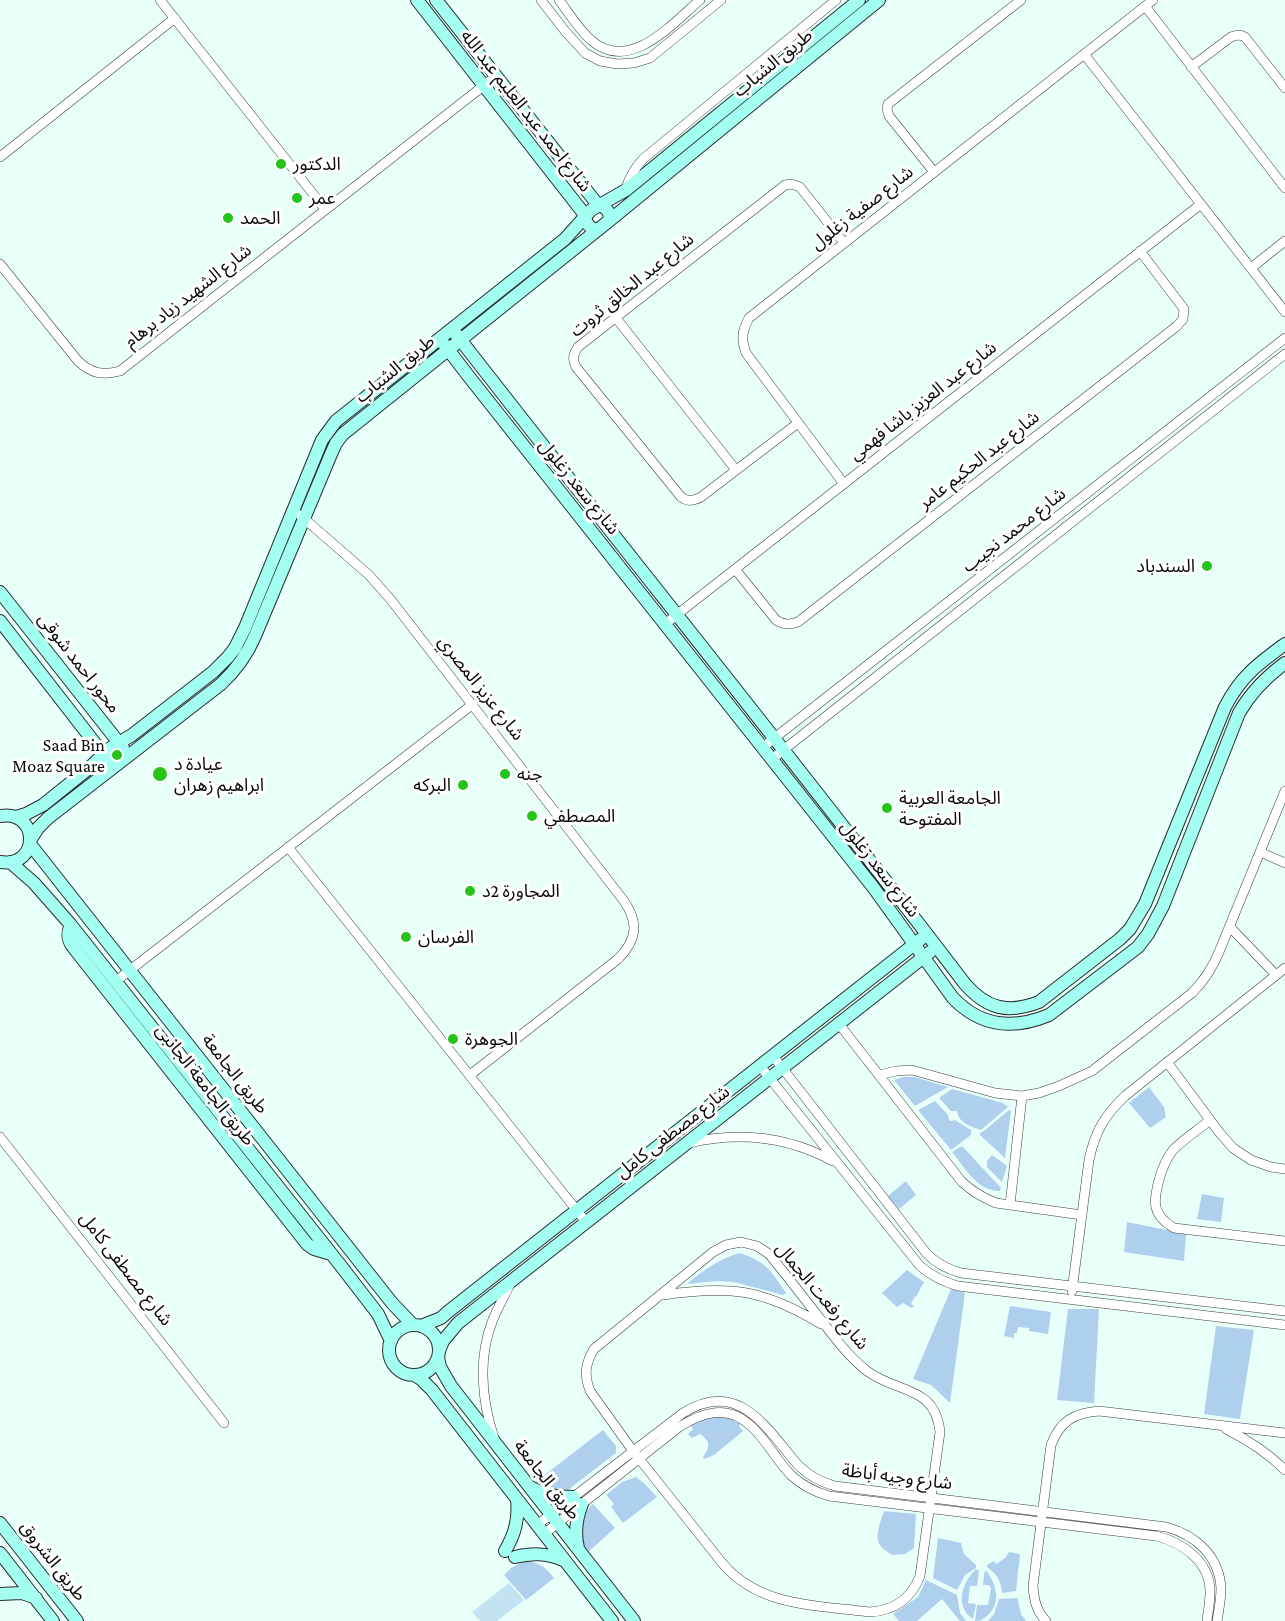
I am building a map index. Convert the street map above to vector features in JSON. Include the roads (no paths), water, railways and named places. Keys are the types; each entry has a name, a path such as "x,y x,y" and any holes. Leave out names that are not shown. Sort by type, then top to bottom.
{"street":[{"path":"160,0 325,209"},
{"name":"شارع احمد عبد العليم عبد الله","path":"417,0 585,215"},
{"name":"شارع احمد عبد العليم عبد الله","path":"436,0 598,205"},
{"path":"541,0 585,52 600,61 617,64 634,63 650,58 721,0"},
{"path":"559,0 592,41 604,48 631,51 644,46 700,0"},
{"path":"626,190 629,179 642,159 836,0"},
{"name":"طريق الشباب","path":"9,816 26,814 43,805 118,742 132,735 213,672 228,657 241,638 328,430 565,239 585,215 626,190 859,0"},
{"name":"طريق الشباب","path":"4,862 21,858 38,828 48,818 221,684 244,658 331,454 343,434 879,0"},
{"path":"934,172 890,116 886,109 888,104 1021,0"},
{"name":"شارع صفية زغلول","path":"844,484 746,353 742,342 743,329 749,318 1153,0"},
{"path":"1144,6 1285,188"},
{"path":"0,157 175,18"},
{"path":"1191,67 1231,37 1241,35 1245,37 1285,88"},
{"path":"1084,54 1285,312"},
{"name":"شارع الشهيد زياد برهام","path":"0,264 86,369 97,374 120,371 496,76"},
{"name":"شارع عبد الخالق ثروت","path":"798,423 694,501 686,501 576,368 573,361 574,353 578,347 785,185 800,187 844,243"},
{"name":"شارع عبد العزيز باشا فهمي","path":"665,624 1201,204"},
{"path":"598,205 608,210 610,220"},
{"path":"585,215 588,226 597,230"},
{"path":"1251,268 1285,241"},
{"name":"شارع عبد الحكيم عامر","path":"735,569 776,620 791,625 798,622 1150,348 1181,323 1184,314 1181,303 1140,251"},
{"path":"616,318 736,470"},
{"name":"شارع سعد زغلول","path":"452,329 965,984 974,995 985,1002 1012,1009 1039,1002 1130,929 1145,904 1233,692 1255,667 1285,644"},
{"name":"شارع محمد نجيب","path":"763,747 1285,338"},
{"name":"شارع سعد زغلول","path":"440,339 873,887 953,998 963,1009 976,1017 991,1022 1021,1024 1049,1014 1137,947 1157,920 1239,713 1265,678 1285,663"},
{"name":"شارع محمد نجيب","path":"772,759 1285,354"},
{"name":"شارع عزيز المصري","path":"293,510 383,589 630,910 634,923 632,942 626,951 470,1075"},
{"name":"محور احمد شوقى","path":"0,592 129,756"},
{"path":"933,614 942,624"},
{"name":"محور احمد شوقى","path":"0,621 114,767"},
{"path":"116,981 473,704"},
{"path":"879,1076 896,1071 912,1070 995,1094 1022,1096 1059,1086 1092,1071 1192,993 1213,968 1285,791"},
{"path":"0,806 9,816"},
{"name":"طريق الجامعة","path":"9,816 27,826 30,842 130,970 389,1299 417,1325"},
{"path":"1170,842 1181,844 1186,848"},
{"path":"288,847 586,1222"},
{"path":"1260,852 1285,863"},
{"name":"طريق الجامعة","path":"4,862 34,883 72,925 378,1314 391,1341"},
{"path":"1158,872 1167,879 1173,880"},
{"name":"طريق الجامعة الجانبى","path":"72,925 68,936 73,947 307,1244 322,1253 331,1254"},
{"path":"1230,927 1276,975"},
{"name":"شارع مصطفى كامل","path":"417,1325 441,1318 927,935"},
{"name":"شارع مصطفى كامل","path":"439,1354 443,1341 458,1323 937,947"},
{"path":"901,955 909,962 910,968"},
{"path":"1071,1300 1089,1160 1093,1141 1101,1124 1111,1109 1125,1096 1285,968"},
{"path":"839,1024 962,1182 972,1191 996,1203 1082,1215"},
{"path":"182,1065 196,1053"},
{"path":"773,1056 927,1254 948,1270 1285,1311"},
{"path":"1167,1062 1233,1148 1251,1160 1285,1169"},
{"path":"760,1066 920,1266 944,1282 958,1286 1285,1325"},
{"path":"1010,1205 1022,1096"},
{"path":"1210,1120 1174,1150 1163,1165 1155,1195 1158,1215 1174,1228 1285,1241"},
{"path":"687,1143 725,1136 764,1137 802,1146 837,1163"},
{"name":"شارع مصطفى كامل","path":"0,1137 224,1423"},
{"name":"شارع رفعت الجمال","path":"741,1242 757,1246 769,1254 856,1362 882,1380 918,1394 927,1401 934,1410 940,1432 920,1576 910,1595 901,1603 887,1610 869,1612 793,1602 759,1592 739,1580 731,1572 636,1455 590,1391 585,1369 594,1349 660,1295 713,1252 726,1245 741,1242"},
{"path":"495,1443 484,1396 485,1348 491,1324 512,1280"},
{"path":"660,1295 710,1289 735,1290 783,1303 827,1328"},
{"path":"417,1325 427,1328 436,1338 439,1354 435,1364 429,1370 414,1375 404,1373 394,1365 390,1353 391,1341 397,1332 402,1328 417,1325"},
{"name":"طريق الجامعة","path":"439,1354 440,1367 451,1386 634,1621"},
{"name":"طريق الجامعة","path":"414,1375 432,1390 612,1621"},
{"name":"شارع وجيه أباظة","path":"636,1455 672,1421 692,1408 710,1402 729,1403 756,1415 798,1466 815,1479 835,1486 1178,1530 1200,1544 1215,1564 1221,1591 1217,1621"},
{"path":"1046,1621 1034,1602 1032,1586 1051,1445 1061,1427 1077,1415 1099,1411 1285,1433"},
{"name":"شارع وجيه أباظة","path":"541,1530 636,1455 691,1420 706,1414 723,1412 738,1417 752,1426 793,1477 810,1489 829,1496 1156,1536 1178,1543 1197,1558 1208,1579 1211,1591 1207,1621"},
{"path":"1219,1425 1264,1451 1285,1470"},
{"path":"530,1487 546,1495 578,1500 575,1526 578,1549"},
{"path":"516,1498 518,1509 510,1554 540,1553 565,1561"},
{"name":"طريق الشروق","path":"0,1523 77,1621"},
{"name":"طريق الشروق","path":"0,1553 53,1621"},
{"path":"0,1594 22,1593 36,1598"}],"place":[{"name":"الدكتور","path":"281,164"},
{"name":"عمر","path":"297,198"},
{"name":"الحمد","path":"228,218"},
{"name":"السندباد","path":"1207,566"},
{"name":"Saad Bin Moaz Square","path":"117,755"},
{"name":"عيادة د ابراهيم زهران","path":"160,774"},
{"name":"جنه","path":"505,774"},
{"name":"البركه","path":"463,785"},
{"name":"الجامعة العربية المفتوحة","path":"887,808"},
{"name":"المصطفي","path":"532,816"},
{"name":"المجاورة 2د","path":"470,891"},
{"name":"الفرسان","path":"406,937"},
{"name":"الجوهرة","path":"453,1039"}]}
